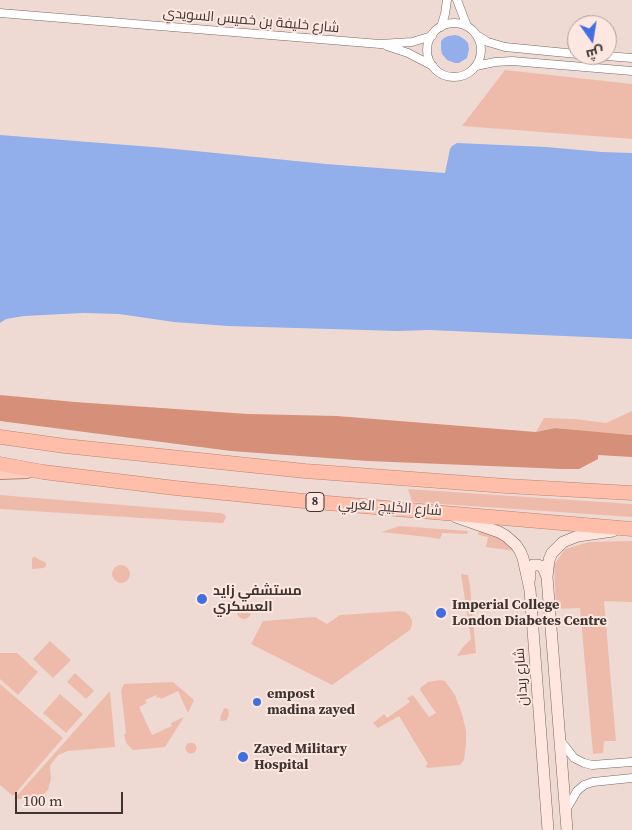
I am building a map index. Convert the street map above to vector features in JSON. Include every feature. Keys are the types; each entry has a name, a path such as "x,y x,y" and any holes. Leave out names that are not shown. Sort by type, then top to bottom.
{"highway":[{"name":"8","path":"0,437 64,446 305,470 506,486 632,493"},
{"name":"شارع الخَلِيج العَربِي","path":"0,464 43,472 304,502 632,529"}],"main road":[{"path":"0,473 43,472"},
{"name":"شارع ربدان","path":"442,512 499,532 512,541 520,551 530,590 548,830"},
{"path":"566,830 547,577 549,560 557,547 563,542 578,536 632,529"},
{"path":"530,590 529,573 533,566 538,564 542,566 547,577"}],"street":[{"path":"447,0 441,27 432,36 428,48 430,61 433,66 442,74 454,77 467,74 480,60 482,48 478,36"},
{"path":"457,0 467,26"},
{"name":"شارع خليفة بن خميس السويدي","path":"0,13 380,44 412,42 432,36"},
{"path":"441,27 454,23 467,26 488,42 505,47 567,53"},
{"name":"شارع خليفة بن خميس السويدي","path":"380,44 408,53 433,66"},
{"path":"617,57 632,58"},
{"path":"476,66 512,61 632,71"},
{"path":"560,740 574,758 580,762 588,764 632,762"},
{"path":"600,764 602,781"},
{"path":"565,811 580,788 589,783 632,778"}],"shaded area":[{"path":"505,70 632,84 632,139 462,126"},
{"path":"0,395 248,414 337,416 536,432 555,428 632,435 632,457 598,455 598,459 579,469 563,469 368,461 231,451 0,421"},
{"path":"632,411 632,435 555,428 536,432 544,418 606,423"},
{"path":"408,489 632,504 632,517 412,502"},
{"path":"0,495 221,513 226,518 223,523 220,523 0,509"},
{"path":"400,526 468,531 467,534 442,533 440,539 381,532"},
{"path":"479,531 488,532 503,538 514,551 486,547 488,537 478,535"},
{"path":"632,541 632,602 604,601 616,741 604,741 603,753 593,754 580,608 556,609 554,565 565,549 589,542"},
{"path":"33,557 46,563 46,566 44,568 32,569"},
{"path":"117,565 125,565 130,570 128,581 117,583 112,578 112,570"},
{"path":"461,574 468,575 476,653 457,656 471,639"},
{"path":"241,605 247,605 251,612 247,619 241,619 237,615 237,609"},
{"path":"400,611 409,615 412,620 410,630 332,685 251,644 263,621 315,617 327,624 340,615"},
{"path":"50,641 71,660 53,678 33,659"},
{"path":"0,653 17,653 38,672 18,695 0,679"},
{"path":"75,673 94,691 86,699 67,682"},
{"path":"445,681 455,695 462,714 466,731 464,760 460,765 428,768 425,766 428,764 399,716 378,728 373,723 384,714 387,718 410,702 407,698 413,695 429,717 436,713 420,688 428,682"},
{"path":"173,682 194,700 188,713 178,691 161,699 160,697 157,698 156,695 145,700 147,703 139,707 152,735 172,726 171,723 184,717 165,747 133,750 126,743 124,735 126,733 121,690 124,684"},
{"path":"0,684 63,738 13,796 0,785"},
{"path":"110,691 115,747 68,751 58,755 50,766 51,779 48,790 43,795 34,799 14,799"},
{"path":"60,694 83,714 66,733 43,713"},
{"path":"224,708 228,709 229,714 227,720 221,721 220,718"},
{"path":"191,742 197,748 191,754 185,748"}],"water":[{"path":"455,35 468,43 469,49 467,58 459,63 447,60 442,54 441,49 441,41 444,38"},
{"path":"0,135 445,173 450,149 457,143 632,153 632,339 429,330 398,331 228,326 174,322 119,314 83,313 24,316 6,319 0,323"}],"place":[{"name":"مستشفي زايد العسكري","path":"202,599"},
{"name":"Imperial College London Diabetes Centre","path":"441,613"},
{"name":"empost madina zayed","path":"257,702"},
{"name":"Zayed Military Hospital","path":"243,757"}]}
